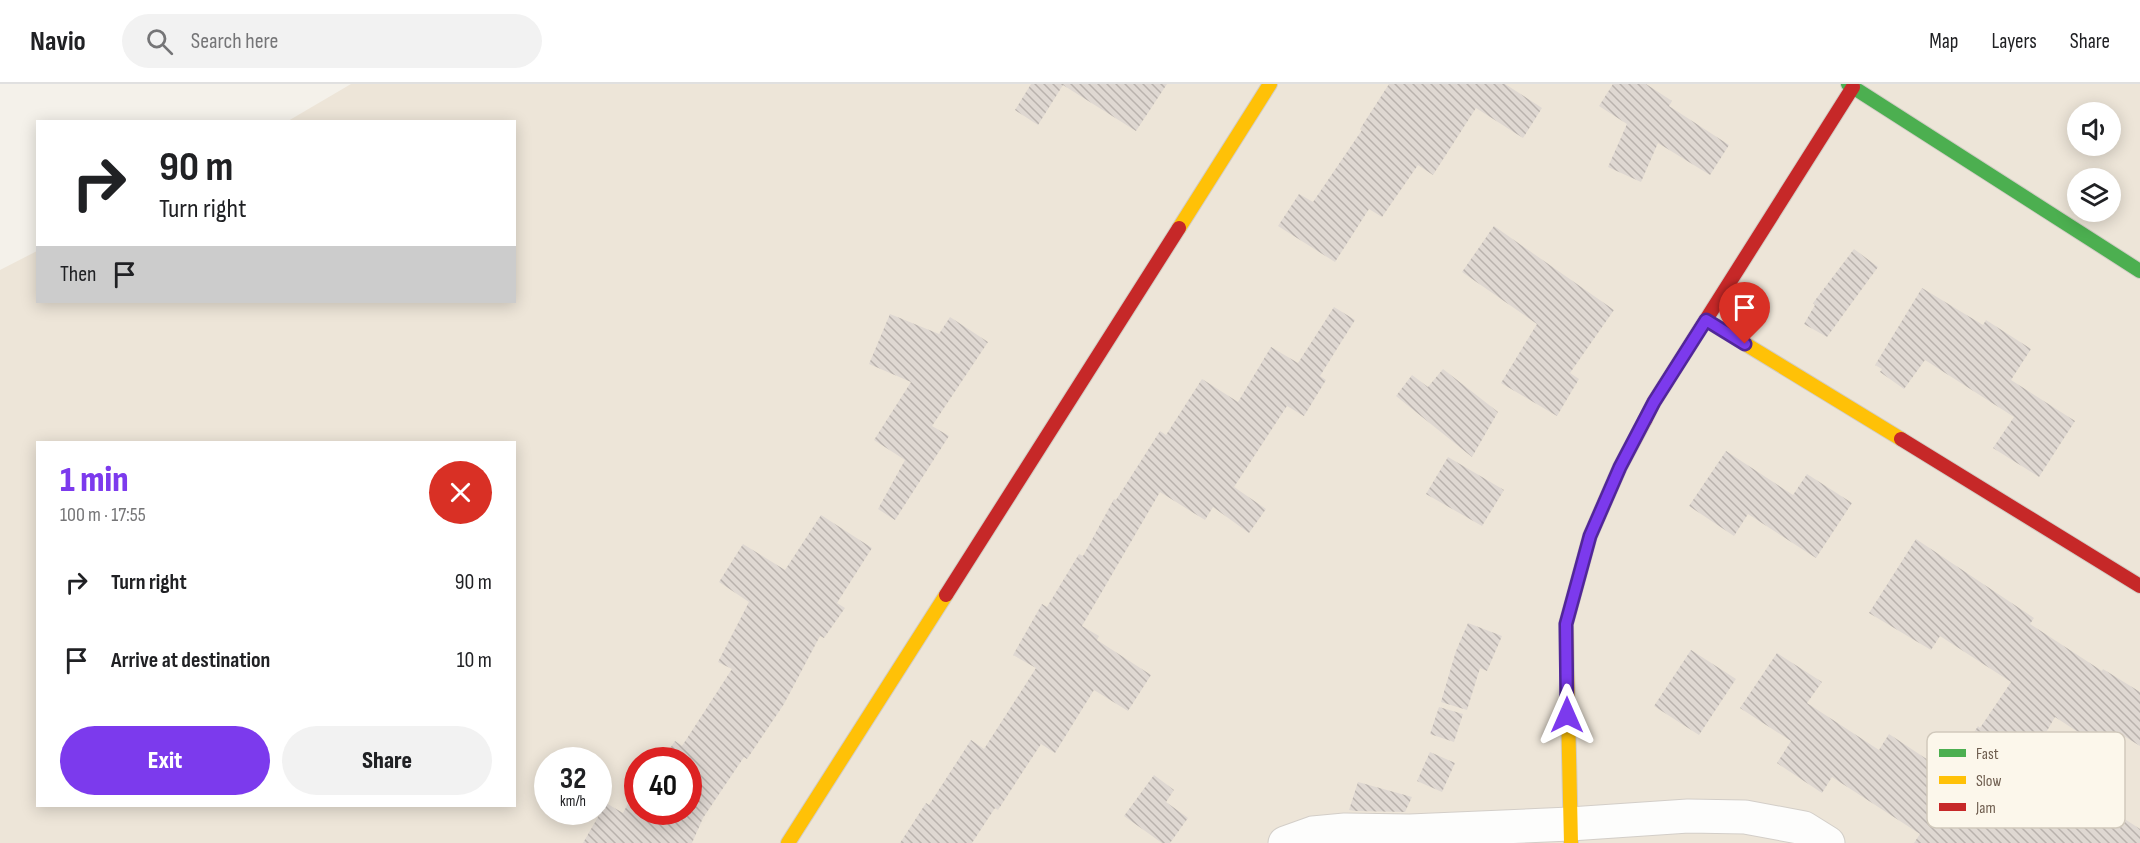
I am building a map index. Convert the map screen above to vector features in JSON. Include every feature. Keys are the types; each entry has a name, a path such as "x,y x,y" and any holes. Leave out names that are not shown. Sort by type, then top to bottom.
{"street":[{"path":"788,843 1270,84"},
{"path":"1570,834 1566,624 1590,536 1620,467 1654,402 1850,86 2140,272"},
{"path":"1706,320 2140,586"},
{"path":"1285,843 1313,833 1345,830 1570,834 1688,816 1746,817 1804,828 1828,843"}],"shaded area":[{"path":"351,84 2140,84 2140,843 0,843 0,270 36,252 36,303 516,303 516,120 290,120"}],"building":[{"path":"1031,84 1167,84 1136,131 1063,85 1038,125 1015,110"},
{"path":"1389,84 1505,84 1542,108 1523,138 1476,108 1433,175 1418,165 1382,217 1369,209 1335,262 1278,226 1299,194 1313,202 1362,130 1360,129"},
{"path":"1613,84 1646,84 1672,101 1669,106 1729,145 1710,175 1658,143 1641,182 1608,167 1627,124 1599,106"},
{"path":"1494,226 1614,310 1570,373 1579,379 1557,416 1501,383 1537,324 1462,272"},
{"path":"1854,249 1878,267 1827,337 1804,324 1815,305 1813,303"},
{"path":"1922,288 1983,325 1986,320 2031,349 2011,380 2075,421 2039,477 1993,448 2014,417 1925,360 1904,389 1880,372 1882,369 1875,365"},
{"path":"1334,307 1355,320 1320,376 1326,380 1304,416 1287,406 1234,487 1266,509 1249,533 1213,507 1205,520 1160,492 1082,626 1099,636 1097,640 1151,675 1128,711 1094,690 1055,753 1041,744 998,810 995,808 972,843 900,843 926,803 929,805 971,740 984,749 1036,668 1013,655 1042,604 1047,607 1079,554 1083,556 1114,499 1116,500 1160,431 1166,435 1202,379 1238,402 1271,347 1298,363"},
{"path":"890,314 939,334 950,317 988,342 932,426 949,436 895,520 878,509 905,460 874,440 911,382 869,364"},
{"path":"1443,369 1498,412 1472,457 1396,396 1412,375 1428,387"},
{"path":"1726,451 1793,495 1807,474 1852,503 1816,558 1748,514 1734,536 1689,506"},
{"path":"1448,457 1504,490 1482,526 1426,494"},
{"path":"821,515 872,548 837,603 845,608 824,638 820,636 784,704 747,759 744,757 702,820 702,747 671,747 675,741 682,746 732,669 718,662 749,602 719,582 743,544 785,570"},
{"path":"1916,539 2034,618 2030,624 2102,671 2103,669 2140,692 2140,746 2125,737 2125,732 2078,732 2055,717 2046,732 1974,732 1978,726 1980,728 2011,682 1940,636 1931,650 1869,613"},
{"path":"1468,623 1502,636 1487,671 1480,668 1467,710 1441,702 1456,651"},
{"path":"1691,650 1736,679 1699,735 1654,706"},
{"path":"1777,653 1822,682 1807,703 1879,750 1889,734 1927,759 1927,828 2125,828 2125,819 2140,829 2140,843 1914,843 1920,834 1832,777 1822,793 1777,763 1791,741 1740,708"},
{"path":"1439,707 1463,714 1454,742 1430,734"},
{"path":"1430,752 1455,763 1442,792 1417,781"},
{"path":"1154,775 1174,790 1166,802 1188,818 1170,843 1162,843 1124,816"},
{"path":"1358,782 1412,797 1405,812 1349,810"},
{"path":"612,807 623,813 624,811 624,825 700,825 692,843 583,843 593,825 612,825"}],"traffic: fast":[{"path":"1848,84 2140,271"}],"traffic: slow":[{"path":"1179,228 1270,84"},
{"path":"1706,320 1901,439"},
{"path":"1571,843 1566,624 1590,536 1620,467 1645,420"},
{"path":"788,843 946,595"}],"traffic: jam":[{"path":"1645,420 1654,402 1853,87"},
{"path":"946,595 1179,228"},
{"path":"1901,439 2140,586"}],"route":[{"path":"1567,715 1566,624 1590,536 1620,467 1654,402 1706,320 1745,344"}]}
